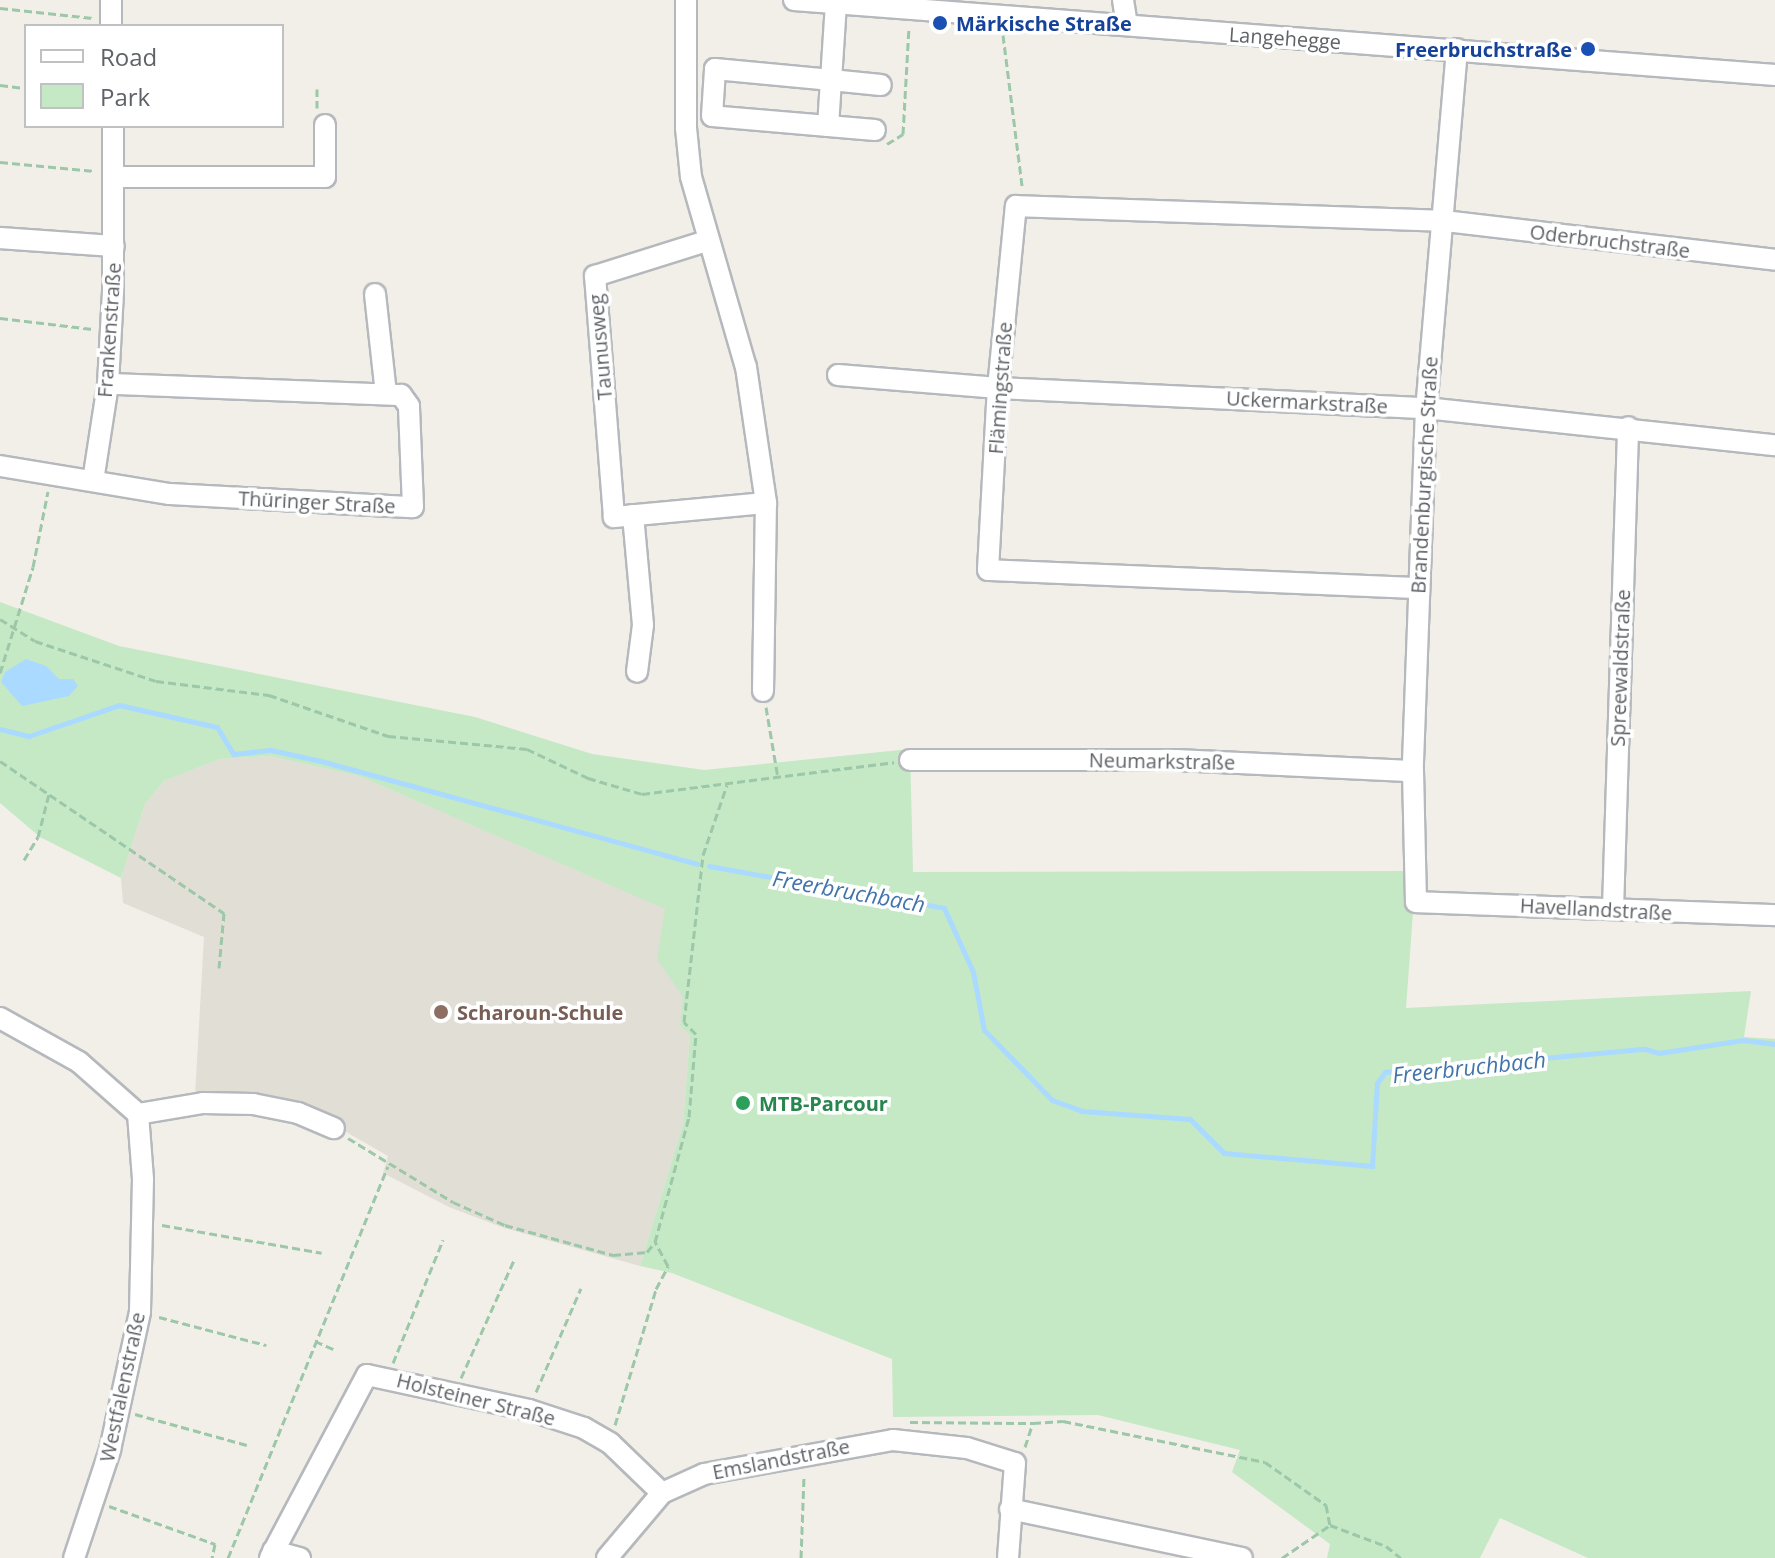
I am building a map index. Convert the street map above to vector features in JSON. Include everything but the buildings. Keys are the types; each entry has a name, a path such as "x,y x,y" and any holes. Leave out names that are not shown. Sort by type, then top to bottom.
{"street":[{"path":"686,0 686,128 707,241 746,367 766,503 763,691"},
{"name":"Langehegge","path":"794,0 1775,75"},
{"path":"1123,0 1127,25"},
{"path":"828,126 836,3"},
{"name":"Brandenburgische Straße","path":"1416,902 1413,771 1417,588 1426,408 1445,221 1457,49"},
{"path":"875,130 712,116 715,69 881,85"},
{"path":"114,175 325,177 325,125"},
{"name":"Frankenstraße","path":"93,481 108,384 111,332 113,128"},
{"name":"Flämingstraße","path":"1024,206 1016,206 998,388 988,570 1417,588"},
{"path":"1024,206 1445,221"},
{"name":"Oderbruchstraße","path":"1445,221 1775,260"},
{"path":"0,238 114,246"},
{"name":"Taunusweg","path":"633,515 614,517 595,276 707,241"},
{"path":"108,384 386,393 375,294"},
{"name":"Uckermarkstraße","path":"838,375 998,388 1426,408 1628,427 1775,445"},
{"name":"Thüringer Straße","path":"93,481 170,494 413,507 409,406 401,395 386,393"},
{"name":"Spreewaldstraße","path":"1613,909 1628,427"},
{"path":"0,466 93,481"},
{"path":"637,672 643,625 633,515 766,503"},
{"name":"Neumarkstraße","path":"910,760 1176,760 1413,771"},
{"name":"Havellandstraße","path":"1416,902 1775,915"},
{"path":"0,1018 79,1062 138,1114 203,1103 253,1104 298,1113 334,1128"},
{"name":"Westfalenstraße","path":"74,1558 95,1501 120,1410 140,1312 142,1222 138,1114"},
{"name":"Holsteiner Straße","path":"300,1558 271,1555 367,1375 529,1410 610,1443 662,1493"},
{"name":"Emslandstraße","path":"607,1558 662,1493 704,1474 803,1453 898,1440 967,1448 1015,1463"},
{"path":"1008,1558 1015,1463"},
{"path":"1010,1509 1242,1558"}],"path":[{"path":"0,8 111,15"},
{"path":"1000,15 1024,206"},
{"path":"889,147 903,134 909,33"},
{"path":"0,85 24,88"},
{"path":"0,162 114,175"},
{"path":"0,318 111,332"},
{"path":"0,671 33,567 52,475"},
{"path":"0,619 35,641 156,681 269,695 388,736 527,749 622,791 642,794 727,785 910,760"},
{"path":"763,691 778,778"},
{"path":"0,761 224,913 219,968"},
{"path":"334,1128 388,1166 505,1225 613,1255 638,1256 655,1242 689,1117 696,1034 684,1022 703,855 727,785"},
{"path":"24,860 38,837 49,794"},
{"path":"228,1558 388,1166"},
{"path":"142,1222 322,1253"},
{"path":"387,1377 443,1240"},
{"path":"610,1443 656,1289 668,1266 655,1242"},
{"path":"458,1393 514,1260"},
{"path":"529,1410 581,1288"},
{"path":"140,1312 266,1345"},
{"path":"315,1341 335,1350"},
{"path":"120,1410 247,1445"},
{"path":"898,1440 903,1424 923,1421 1087,1423 1265,1462 1326,1505 1330,1525"},
{"path":"1015,1463 1033,1423"},
{"path":"801,1558 806,1554 803,1453"},
{"path":"95,1501 215,1544 212,1558"},
{"path":"1282,1558 1330,1525"},
{"path":"1330,1525 1386,1546 1401,1558"}],"shaded area":[{"name":"Scharoun-Schule","path":"269,756 359,776 666,909 658,959 684,997 680,1026 690,1035 683,1124 640,1266 504,1228 449,1207 383,1173 388,1156 327,1121 195,1096 204,937 123,903 121,878 145,804 164,781 220,759"}],"green space":[{"path":"0,602 119,646 475,717 592,754 704,770 910,749 913,872 1416,871 1406,1008 1751,991 1744,1037 1775,1039 1775,1558 1588,1558 1500,1518 1480,1558 1327,1558 1330,1544 1232,1472 1240,1450 1098,1415 893,1417 892,1359 672,1273 640,1266 683,1124 690,1035 680,1026 683,997 657,959 665,909 359,776 269,756 220,759 164,781 145,804 121,878 40,837 0,803"}],"water":[{"path":"26,659 46,666 59,679 73,679 78,686 69,696 22,706 1,682 5,672"}],"waterway":[{"name":"Freerbruchbach","path":"0,729 29,736 119,705 217,727 233,754 271,750 321,761 697,864"},
{"name":"Freerbruchbach","path":"709,866 944,908 973,972 984,1030 1052,1100 1082,1111 1190,1119 1224,1153 1372,1166 1377,1083 1385,1072 1645,1049 1659,1053 1743,1040 1775,1044"}],"place":[{"name":"Märkische Straße","path":"940,23"},
{"name":"Freerbruchstraße","path":"1588,49"},
{"name":"Scharoun-Schule","path":"441,1012"},
{"name":"MTB-Parcour","path":"743,1103"}]}
